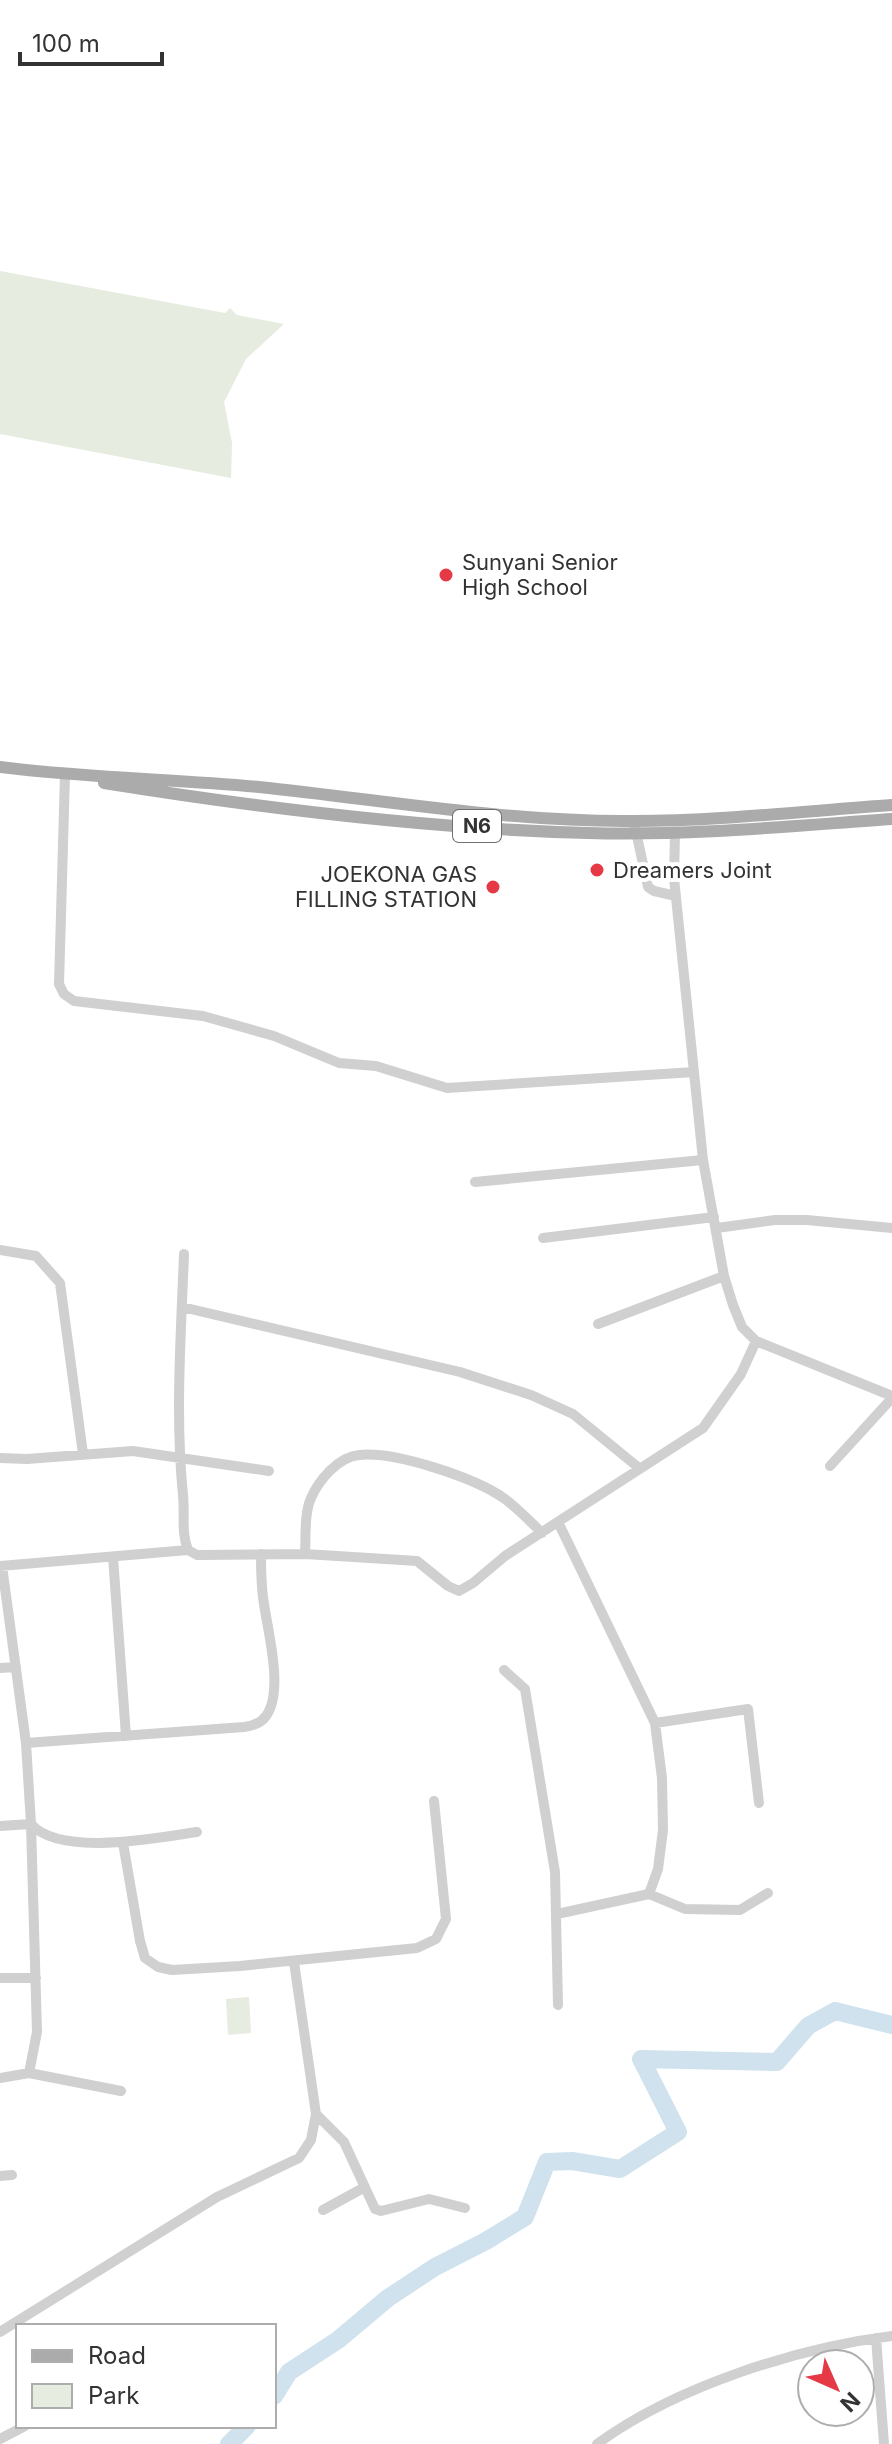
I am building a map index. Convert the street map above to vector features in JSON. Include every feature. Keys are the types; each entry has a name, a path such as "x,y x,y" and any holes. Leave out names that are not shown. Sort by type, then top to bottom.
{"main road":[{"name":"N6","path":"0,767 139,789 484,827 635,827 892,805"},
{"name":"N6","path":"635,827 675,833 892,819"}],"street":[{"path":"65,775 59,984 64,994 74,1001 203,1016 274,1036 339,1063 376,1066 447,1088 694,1072"},
{"path":"635,827 648,887 676,896"},
{"path":"675,833 676,896 703,1160 724,1276 742,1327 756,1341 892,1397 830,1466"},
{"path":"475,1182 703,1160"},
{"path":"543,1238 775,1220 892,1228"},
{"path":"0,1250 36,1256 60,1283 83,1454"},
{"path":"184,1254 178,1457 184,1540 188,1550"},
{"path":"598,1324 724,1276"},
{"path":"182,1307 460,1372 531,1395 573,1414 639,1468"},
{"path":"29,2073 37,2032 31,1824 26,1743 1,1566 188,1550 197,1555 305,1554 417,1561 459,1591 505,1556 559,1524 703,1428 741,1374 756,1341"},
{"path":"0,1458 20,1460 133,1451 269,1471"},
{"path":"305,1554 308,1506 312,1496 335,1465 358,1455 417,1461 480,1485 503,1498 542,1533"},
{"path":"559,1524 655,1723 662,1778 663,1830 658,1869 649,1894"},
{"path":"26,1743 244,1727 260,1722 267,1716 274,1686 261,1554"},
{"path":"113,1557 126,1736"},
{"path":"0,1668 16,1667"},
{"path":"504,1670 525,1689 555,1872 558,2005"},
{"path":"655,1723 748,1709 759,1803"},
{"path":"123,1843 140,1941 145,1958 151,1963 172,1970 294,1962 417,1948 436,1939 446,1919 434,1801"},
{"path":"0,1826 31,1824"},
{"path":"31,1824 38,1832 53,1839 123,1843 197,1832"},
{"path":"557,1914 649,1894 685,1909 740,1910 768,1893"},
{"path":"0,2332 217,2197 299,2158 311,2140 316,2114 294,1962"},
{"path":"0,1978 36,1978"},
{"path":"0,2078 29,2073 121,2091"},
{"path":"316,2114 344,2142 375,2209 381,2211 429,2199 465,2208"},
{"path":"323,2210 365,2187"},
{"path":"597,2444 636,2416 692,2391 790,2356 892,2336"},
{"path":"876,2338 884,2444"},
{"path":"0,2439 21,2428"}],"green space":[{"path":"0,271 225,313 230,308 237,315 284,324 246,359 224,402 232,443 231,478 0,434"},
{"path":"249,1997 251,2033 228,2035 226,1999"}],"waterway":[{"path":"276,2393 289,2372 338,2340 388,2298 435,2267 525,2217 547,2162 572,2161 620,2169 678,2132 641,2059 777,2062 808,2026 835,2011 892,2025"},
{"path":"229,2444 245,2428"}],"place":[{"name":"Sunyani Senior High School","path":"446,575"},
{"name":"Dreamers Joint","path":"597,870"},
{"name":"JOEKONA GAS FILLING STATION","path":"493,887"}]}
